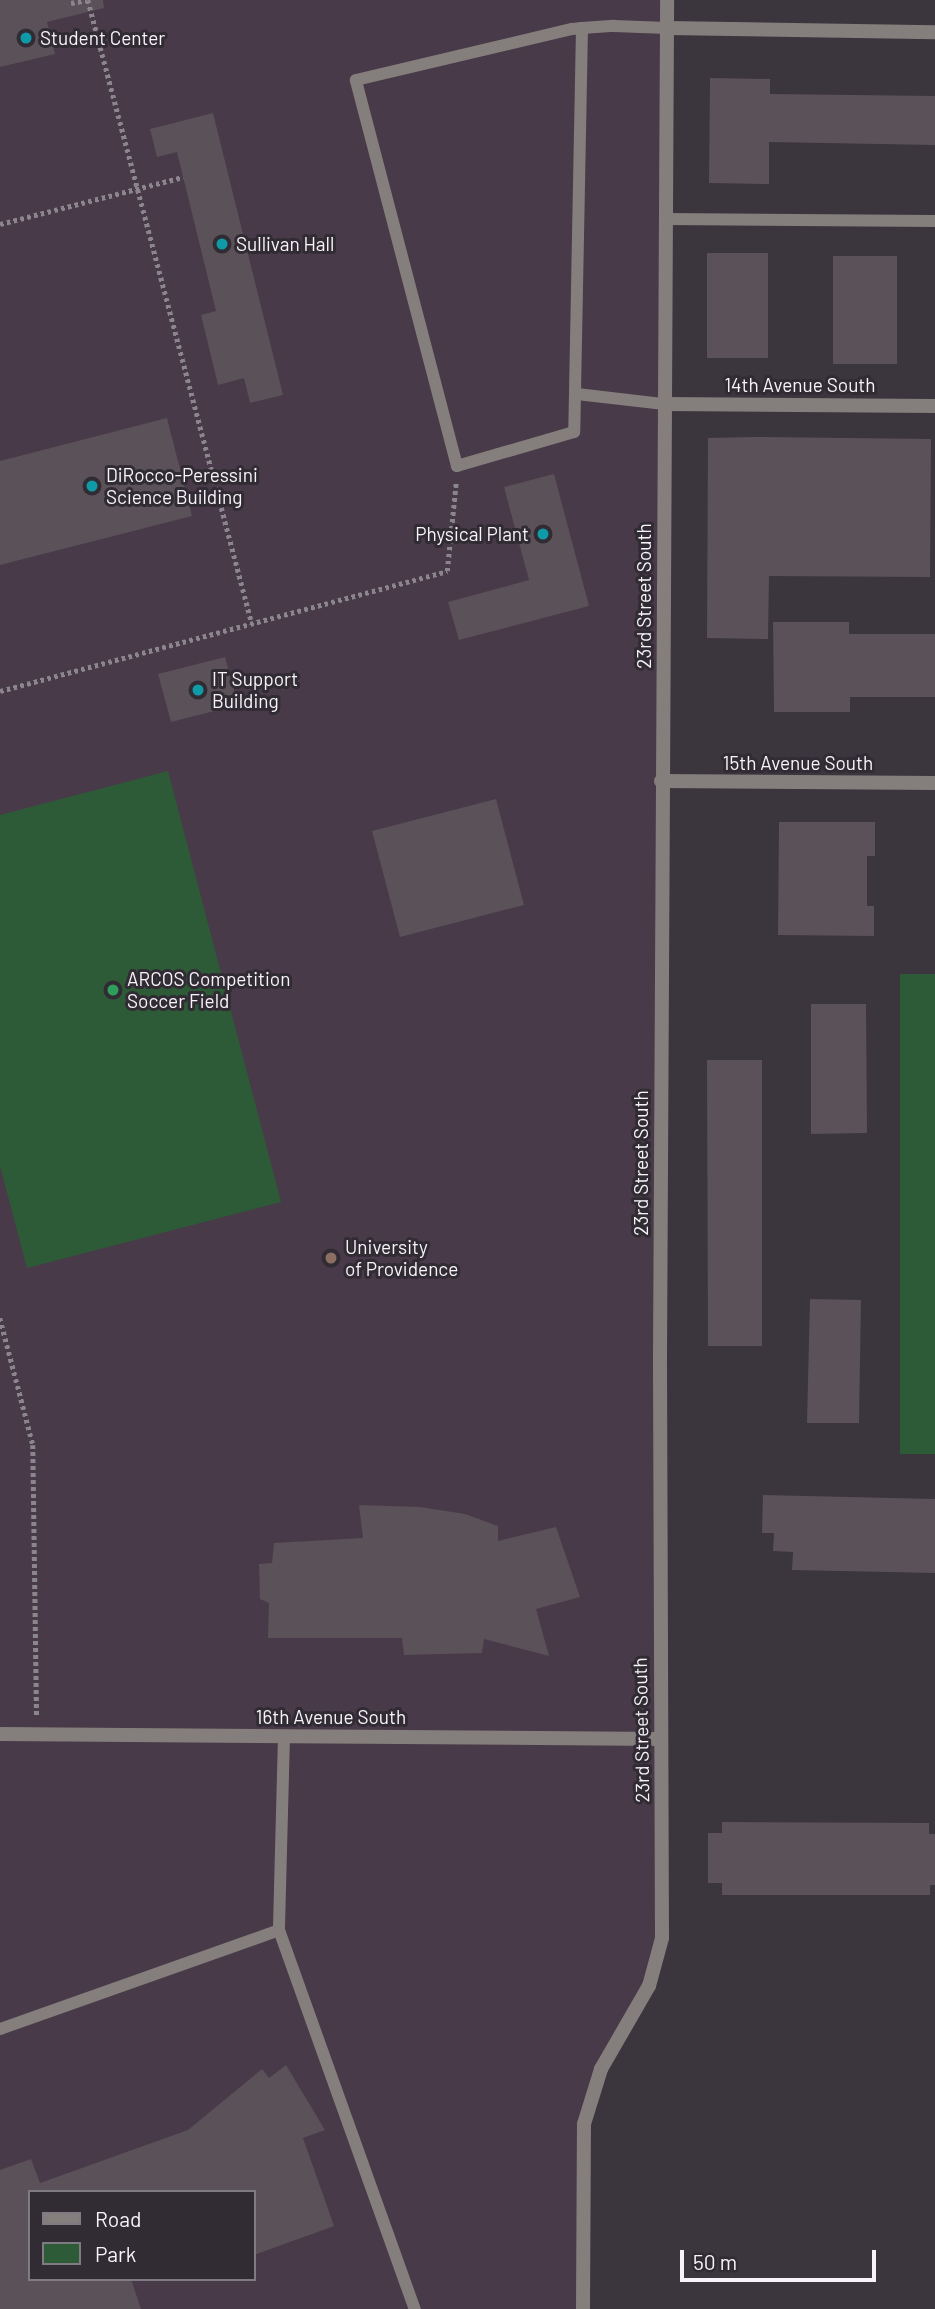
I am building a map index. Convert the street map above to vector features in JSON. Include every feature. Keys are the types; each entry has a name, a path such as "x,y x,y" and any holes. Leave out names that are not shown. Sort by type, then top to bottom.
{"street":[{"name":"23rd Street South","path":"583,2309 584,2124 601,2069 649,1986 662,1938 661,781 667,0"},
{"path":"667,28 935,32"},
{"name":"14th Avenue South","path":"664,404 935,405"},
{"name":"15th Avenue South","path":"661,781 935,783"},
{"name":"16th Avenue South","path":"0,1734 661,1739"}],"lane":[{"path":"582,28 577,394 573,432 457,466 356,80 582,28 667,28"},
{"path":"665,219 935,221"},
{"path":"577,394 664,404"},
{"path":"284,1736 279,1930 415,2309"},
{"path":"0,2029 279,1930"}],"path":[{"path":"71,3 88,0 252,624"},
{"path":"0,224 183,177"},
{"path":"0,691 447,571 457,466"},
{"path":"0,1318 33,1445 38,1734"}],"shaded area":[{"name":"University of Providence","path":"0,0 667,0 662,1938 649,1986 601,2069 584,2124 583,2309 0,2309"}],"green space":[{"name":"ARCOS Competition Soccer Field","path":"168,771 281,1202 27,1268 0,1166 0,815"},
{"path":"900,974 935,974 935,1454 900,1454"}],"building":[{"name":"Student Center","path":"0,0 103,0 104,8 47,22 55,54 0,67"},
{"path":"710,78 770,79 770,94 935,96 935,145 769,142 769,184 709,183"},
{"name":"Sullivan Hall","path":"213,113 283,395 250,403 244,378 218,385 201,315 216,311 177,152 157,157 150,129"},
{"path":"707,253 768,253 768,358 707,358"},
{"path":"833,256 897,256 897,364 833,364"},
{"name":"DiRocco-Peressini Science Building","path":"167,418 192,516 0,565 0,461"},
{"path":"708,438 931,439 930,577 769,576 768,639 707,638"},
{"name":"Physical Plant","path":"554,474 589,606 459,640 448,602 529,580 504,487"},
{"path":"773,622 849,622 849,634 935,634 935,697 850,697 850,712 774,712"},
{"name":"IT Support Building","path":"225,657 238,705 171,722 158,674"},
{"path":"496,799 524,905 400,937 372,831"},
{"path":"779,822 875,822 875,856 867,856 867,906 874,906 874,936 778,935"},
{"path":"811,1004 866,1004 867,1133 811,1134"},
{"path":"707,1060 762,1060 762,1346 708,1346"},
{"path":"810,1299 861,1300 859,1423 807,1423"},
{"path":"763,1495 935,1499 935,1573 792,1570 793,1552 773,1551 774,1533 762,1533"},
{"path":"359,1505 420,1507 465,1514 498,1526 498,1541 556,1527 580,1597 536,1609 549,1656 484,1639 482,1653 404,1655 402,1638 268,1638 269,1603 260,1599 259,1564 272,1563 274,1543 363,1538"},
{"path":"722,1822 929,1823 929,1834 935,1834 935,1885 930,1885 930,1895 722,1895 722,1883 708,1883 708,1833 722,1833"},
{"path":"286,2065 325,2130 303,2138 334,2226 256,2254 256,2190 28,2190 28,2281 132,2281 141,2309 0,2309 0,2170 31,2159 40,2183 188,2130 262,2069 269,2078"}],"place":[{"name":"Student Center","path":"26,38"},
{"name":"Sullivan Hall","path":"222,244"},
{"name":"DiRocco-Peressini Science Building","path":"92,486"},
{"name":"Physical Plant","path":"543,534"},
{"name":"IT Support Building","path":"198,690"},
{"name":"ARCOS Competition Soccer Field","path":"113,990"},
{"name":"University of Providence","path":"331,1258"}]}
